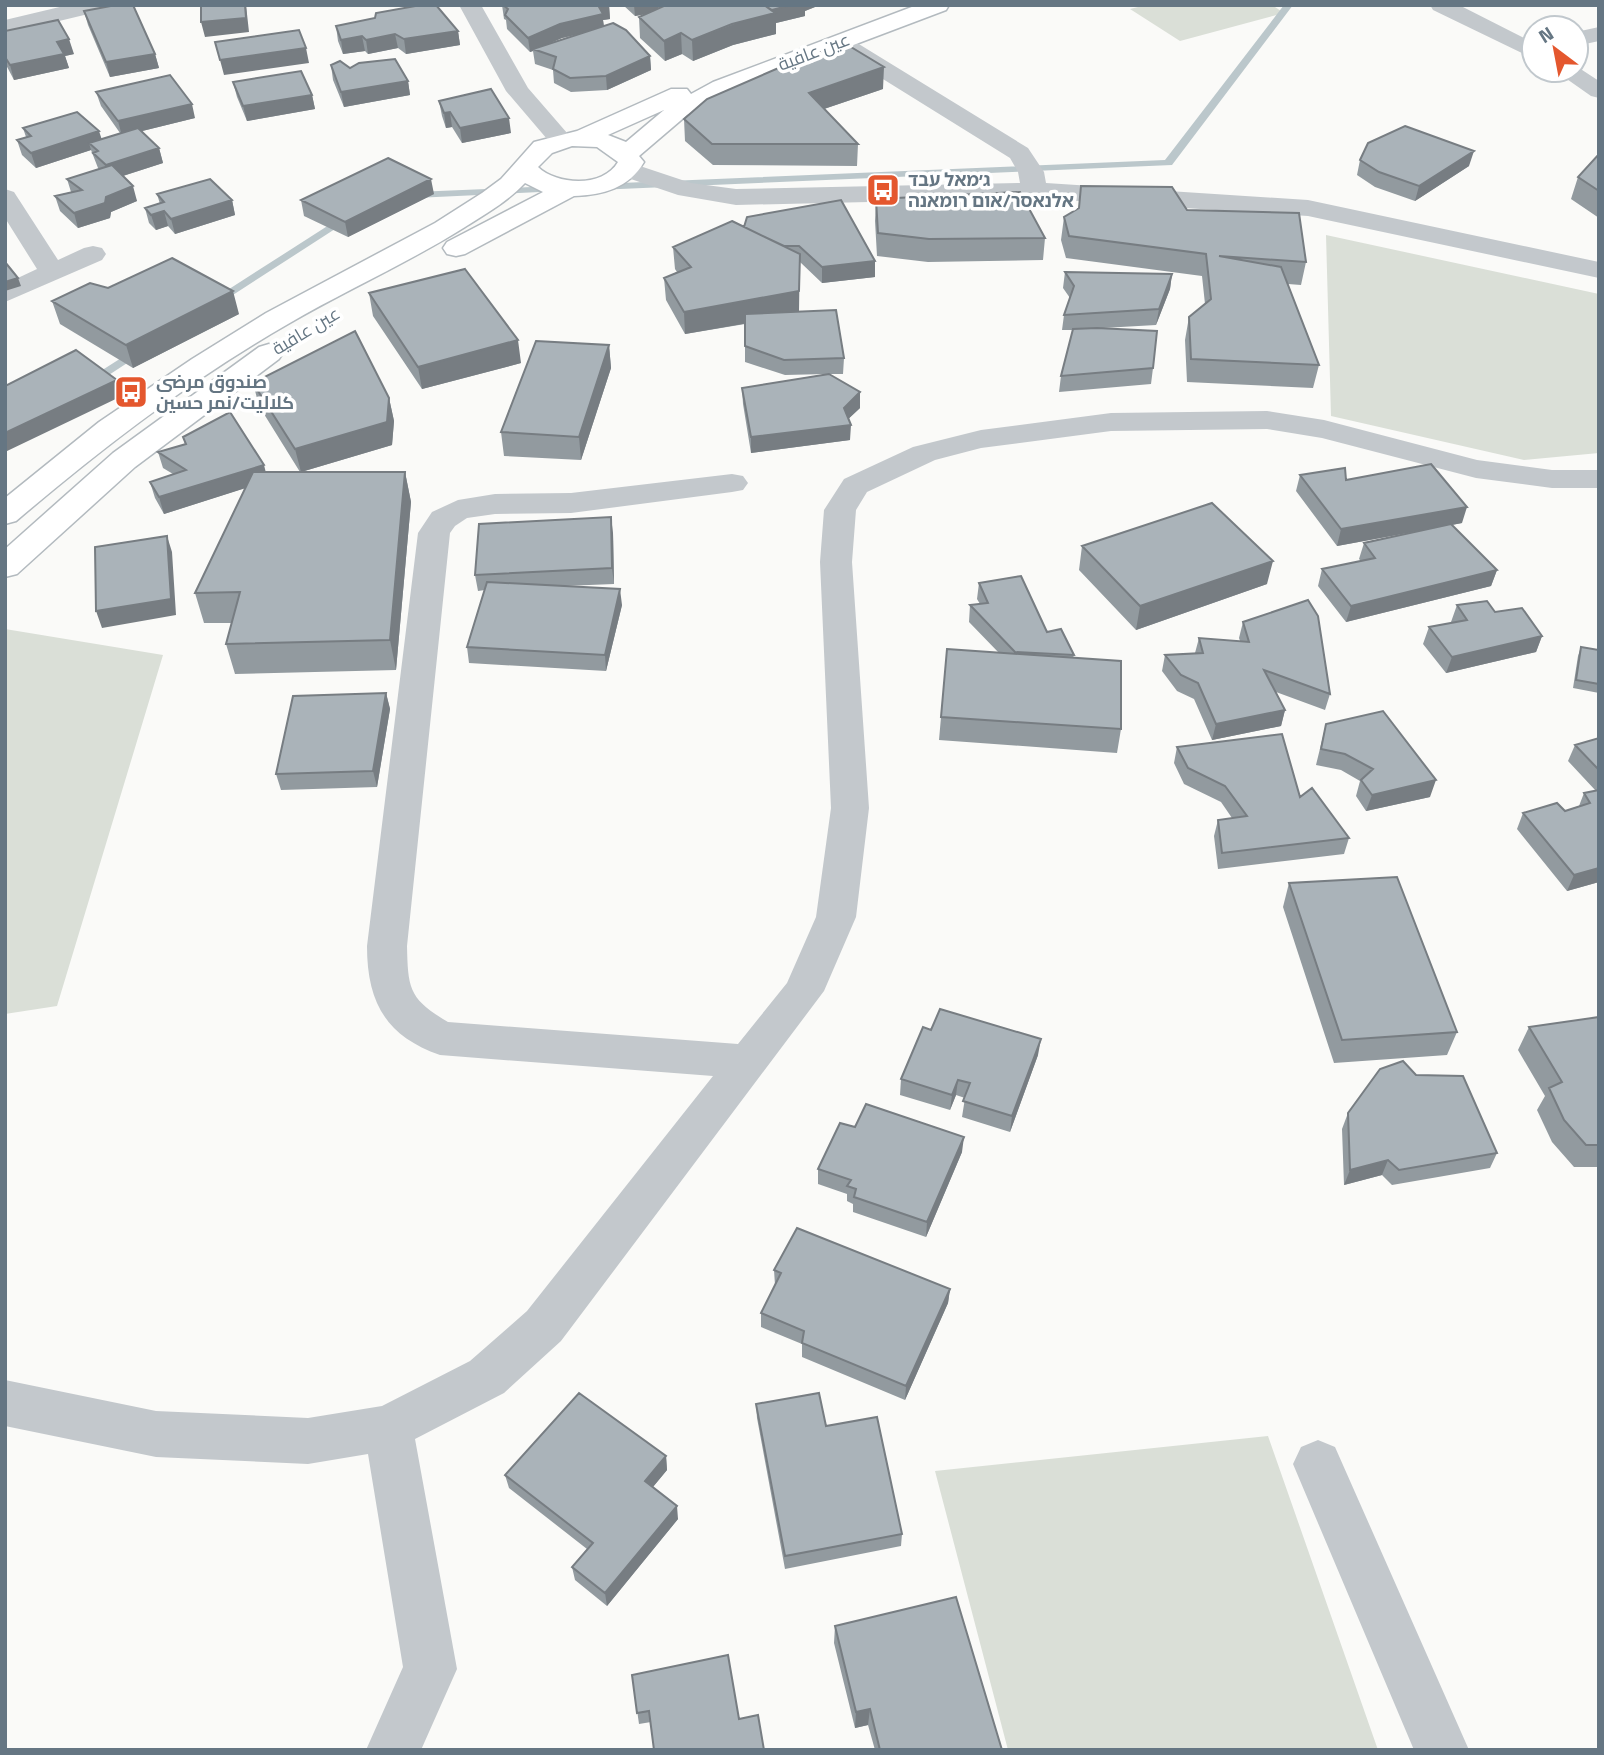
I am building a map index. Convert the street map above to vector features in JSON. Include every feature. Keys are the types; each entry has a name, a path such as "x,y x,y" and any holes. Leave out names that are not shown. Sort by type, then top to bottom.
{"main road":[{"name":"عين عافية","path":"5,514 124,417 250,334 470,213 509,185 526,169 531,156 540,149 573,139 891,5"},
{"name":"عين عافية","path":"5,567 124,460 251,364 339,310 569,188 593,187 609,182 678,110 720,88 938,5"},
{"path":"573,139 614,144 627,162"},
{"path":"526,169 543,183 569,188"}],"street":[{"path":"5,27 97,5"},
{"path":"470,5 518,91 573,139"},
{"path":"1441,5 1520,44"},
{"path":"839,42 1019,153 1031,172 1034,190"},
{"path":"627,162 687,190 736,197 1034,190 1308,208 1599,270"},
{"path":"5,197 52,272"},
{"path":"5,294 93,254"},
{"path":"5,1404 156,1434 307,1441 388,1428 487,1377 544,1326 804,990 836,917 850,808 836,562 840,510 855,486 924,453 981,439 1111,422 1267,420 1324,429 1476,469 1552,479 1599,479"},
{"path":"732,483 571,503 495,504 458,510 443,519 433,533 386,972 391,995 409,1019 440,1038 746,1062"},
{"path":"388,1428 430,1669 393,1750"},
{"path":"1318,1464 1442,1750"}],"shaded area":[{"path":"1146,5 1272,5 1284,13 1180,41 1130,9"},
{"path":"1326,235 1599,294 1599,453 1524,460 1331,416"},
{"path":"5,629 163,655 57,1006 5,1014"},
{"path":"1268,1436 1378,1750 1008,1750 935,1471"}],"building":[{"path":"133,5 155,54 106,62 84,11"},
{"path":"201,5 245,5 246,18 201,22"},
{"path":"436,5 458,31 404,39 395,34 366,40 362,36 341,40 336,26 375,18 376,13"},
{"path":"503,5 608,5 599,7 603,14 560,24 528,38 505,15 508,9"},
{"path":"666,5 764,5 775,13 732,24 692,40 681,33 664,41 639,17"},
{"path":"764,5 791,5 772,10"},
{"path":"58,20 69,39 57,42 64,54 10,65 5,57 5,31"},
{"path":"613,23 626,30 650,56 606,76 570,78 553,69 556,57 533,49"},
{"path":"299,30 306,48 220,60 215,42"},
{"path":"846,44 884,67 809,93 858,144 712,144 684,119 707,99 797,60"},
{"path":"395,59 408,81 341,92 331,65 340,61 350,68 359,63"},
{"path":"301,71 312,95 243,106 233,82"},
{"path":"170,75 192,104 118,121 96,92"},
{"path":"491,89 509,118 460,128 450,112 444,113 439,101"},
{"path":"77,112 99,131 31,153 17,140 31,136 23,128"},
{"path":"1405,126 1474,151 1419,186 1379,172 1360,160 1368,143"},
{"path":"138,128 159,148 106,165 93,153 98,151 89,143"},
{"path":"1599,154 1599,191 1578,177"},
{"path":"388,158 431,179 345,222 301,200"},
{"path":"112,165 133,186 106,197 105,203 74,213 55,196 82,190 67,179"},
{"path":"210,179 232,200 171,219 164,211 151,215 145,208 164,202 157,194"},
{"path":"1081,186 1172,187 1187,210 1299,213 1306,262 1219,256 1281,267 1319,365 1191,359 1189,317 1211,299 1206,254 1069,236 1064,217 1079,208"},
{"path":"1020,192 1045,238 929,239 878,233 876,199"},
{"path":"841,200 875,261 822,267 799,246 784,246 744,227 747,217"},
{"path":"732,221 800,254 799,291 684,312 664,278 691,267 673,247"},
{"path":"172,258 233,291 126,345 52,301 90,283 108,288"},
{"path":"5,262 18,278 5,282"},
{"path":"465,269 518,340 418,367 369,293"},
{"path":"1065,272 1172,274 1159,309 1064,315 1074,286"},
{"path":"836,310 844,358 784,360 745,346 745,314"},
{"path":"1073,329 1157,331 1153,368 1061,376"},
{"path":"355,331 389,398 387,422 295,449 253,383"},
{"path":"536,341 609,345 579,437 501,432"},
{"path":"76,350 117,380 5,433 5,386"},
{"path":"829,374 860,392 844,408 851,425 751,437 742,388"},
{"path":"230,412 264,465 159,497 150,482 186,470 158,452 186,444 183,437"},
{"path":"1431,464 1467,507 1341,529 1300,475 1345,468 1346,480"},
{"path":"253,472 405,472 390,640 226,644 240,592 195,593"},
{"path":"1212,503 1273,561 1140,606 1082,546"},
{"path":"611,517 612,568 475,575 479,524"},
{"path":"1451,524 1497,570 1351,606 1322,569 1375,558 1364,543"},
{"path":"167,536 171,599 96,611 95,547"},
{"path":"1021,576 1047,632 1061,629 1074,655 1015,652 970,605 988,603 979,583"},
{"path":"487,582 620,589 605,655 467,647"},
{"path":"1308,600 1318,616 1330,694 1264,670 1285,710 1216,724 1198,683 1181,675 1165,655 1203,653 1199,638 1249,642 1243,622"},
{"path":"1487,601 1495,612 1522,608 1542,636 1452,657 1429,627 1467,620 1457,605"},
{"path":"1581,647 1599,650 1599,684 1576,680"},
{"path":"947,649 1121,661 1121,729 941,717"},
{"path":"386,693 373,771 276,774 293,696"},
{"path":"1383,711 1436,780 1372,795 1361,780 1373,769 1345,754 1321,749 1326,724"},
{"path":"1282,734 1300,797 1312,788 1349,838 1222,853 1218,820 1247,816 1225,786 1188,768 1177,747"},
{"path":"1599,738 1599,770 1575,745"},
{"path":"1599,790 1599,868 1574,875 1523,813 1557,803 1565,811 1590,803 1584,793"},
{"path":"1397,877 1457,1032 1342,1040 1289,883"},
{"path":"940,1009 1041,1039 1012,1116 963,1101 970,1083 958,1080 952,1095 901,1079 923,1027 931,1030"},
{"path":"1599,1017 1599,1145 1586,1145 1564,1120 1549,1088 1562,1082 1529,1027"},
{"path":"1403,1061 1416,1075 1463,1076 1497,1153 1399,1170 1388,1160 1350,1170 1348,1113 1380,1069"},
{"path":"866,1104 964,1137 927,1222 854,1197 856,1189 847,1186 851,1180 818,1169 840,1123 855,1127"},
{"path":"797,1228 950,1289 906,1386 802,1343 804,1331 761,1313 781,1273 774,1270"},
{"path":"579,1393 666,1456 645,1481 677,1506 605,1593 572,1567 593,1543 505,1475"},
{"path":"819,1393 826,1426 877,1417 902,1534 785,1556 756,1404"},
{"path":"956,1597 1002,1750 880,1750 870,1709 856,1712 835,1626"},
{"path":"728,1655 739,1719 758,1715 764,1750 654,1750 649,1711 637,1713 632,1675"}],"waterway":[{"path":"597,187 1168,163 1289,5"},
{"path":"415,195 557,189"},
{"path":"215,302 347,218"},
{"path":"88,383 140,350"}],"place":[{"name":"ג׳מאל עבד אלנאסר/אום רומאנה","path":"883,190"},
{"name":"صندوق مرضى كلاليت/نمر حسين","path":"131,392"}]}
